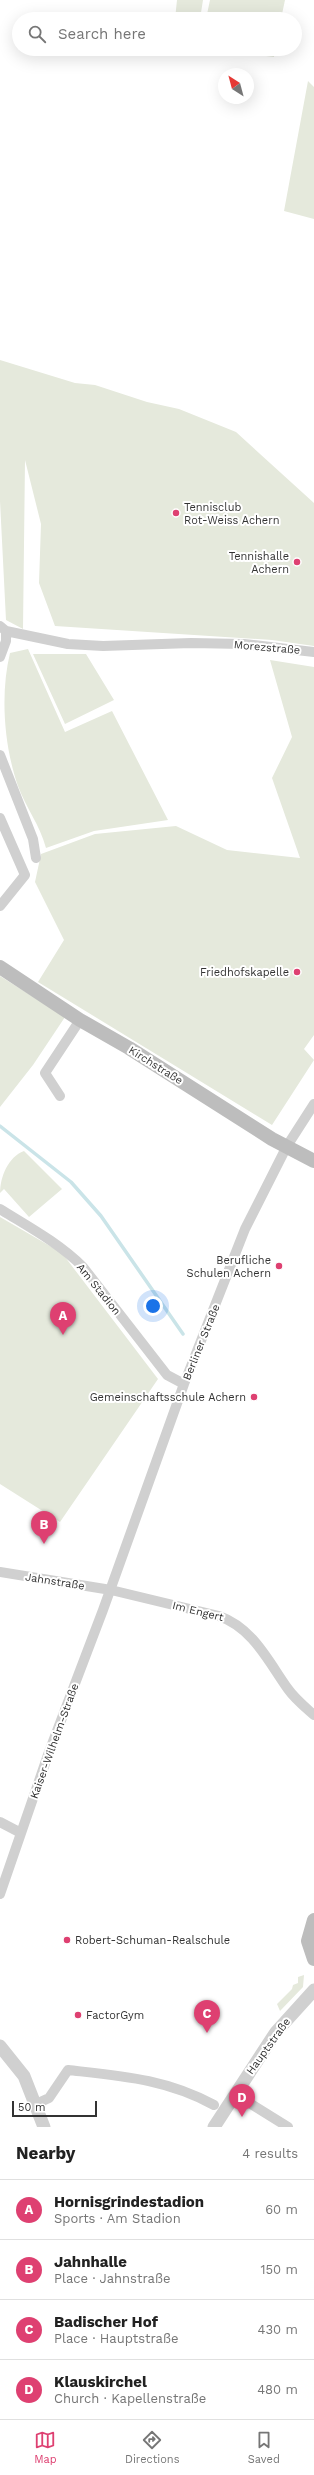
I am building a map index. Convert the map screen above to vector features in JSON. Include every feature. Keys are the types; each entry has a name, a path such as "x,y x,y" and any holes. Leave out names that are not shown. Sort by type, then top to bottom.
{"main road":[{"name":"Kirchstraße","path":"0,967 80,1020 129,1048 287,1146 314,1161"},
{"path":"314,1920 308,1941 314,1959"}],"street":[{"name":"Morezstraße","path":"3,628 68,644 103,646 190,643 279,646 314,652"},
{"path":"0,658 3,628"},
{"path":"0,755 33,839 36,858"},
{"path":"0,818 25,875 0,906"},
{"path":"60,1096 45,1073 80,1020"},
{"name":"Berliner Straße","path":"111,1590 184,1384 253,1209 287,1146 314,1104"},
{"name":"Am Stadion","path":"0,1209 42,1234 70,1254 83,1267 167,1375 184,1384"},
{"name":"Jahnstraße","path":"0,1572 111,1590"},
{"name":"Im Engert","path":"111,1590 234,1621 267,1656 288,1690 314,1715"},
{"name":"Kaiser-Wilhelm-Straße","path":"0,1894 48,1752 111,1590"},
{"path":"0,1822 21,1833"},
{"name":"Hauptstraße","path":"214,2127 280,2027 314,1990"},
{"path":"0,2046 18,2066 36,2104 44,2127"},
{"path":"36,2104 52,2095 68,2070 138,2078 188,2091 214,2105"},
{"path":"235,2094 288,2127"}],"shaded area":[{"path":"177,0 203,0 201,12 176,12"},
{"path":"210,0 285,0 282,12 207,12"},
{"path":"308,81 314,87 314,219 284,211"},
{"name":"Tennisclub Rot-Weiss Achern","path":"0,360 75,383 95,385 147,402 179,409 236,432 314,503 314,646 272,640 55,626 39,583 41,524 25,460 23,629 6,620 0,501"},
{"path":"28,649 65,732 112,711 168,820 94,831 46,848 18,786 9,754 5,720 5,685 10,653"},
{"path":"33,654 86,654 114,700 65,724"},
{"path":"270,660 314,667 314,1035 304,1049 314,1060 272,1125 38,982 64,940 35,882 41,854 95,834 176,826 227,850 300,858 272,778 292,737"},
{"path":"0,976 65,1017 33,1065 0,1107"},
{"path":"24,1151 62,1189 29,1217 4,1189 0,1193 3,1174 6,1168 18,1154"},
{"path":"0,1217 62,1253 158,1379 60,1522 0,1484"},
{"path":"304,1975 303,1987 280,2011 277,2004 292,1989 293,1985 298,1983 298,1977"}],"waterway":[{"path":"0,1126 71,1182 101,1216 183,1334"}],"place":[{"name":"Tennisclub Rot-Weiss Achern","path":"176,513"},
{"name":"Tennishalle Achern","path":"297,562"},
{"name":"Friedhofskapelle","path":"297,972"},
{"name":"Berufliche Schulen Achern","path":"279,1266"},
{"name":"Hornisgrindestadion","path":"63,1335"},
{"name":"Gemeinschaftsschule Achern","path":"254,1397"},
{"name":"Jahnhalle","path":"44,1544"},
{"name":"Robert-Schuman-Realschule","path":"67,1940"},
{"name":"FactorGym","path":"78,2015"},
{"name":"Badischer Hof","path":"207,2033"},
{"name":"Klauskirchel","path":"242,2117"}]}
